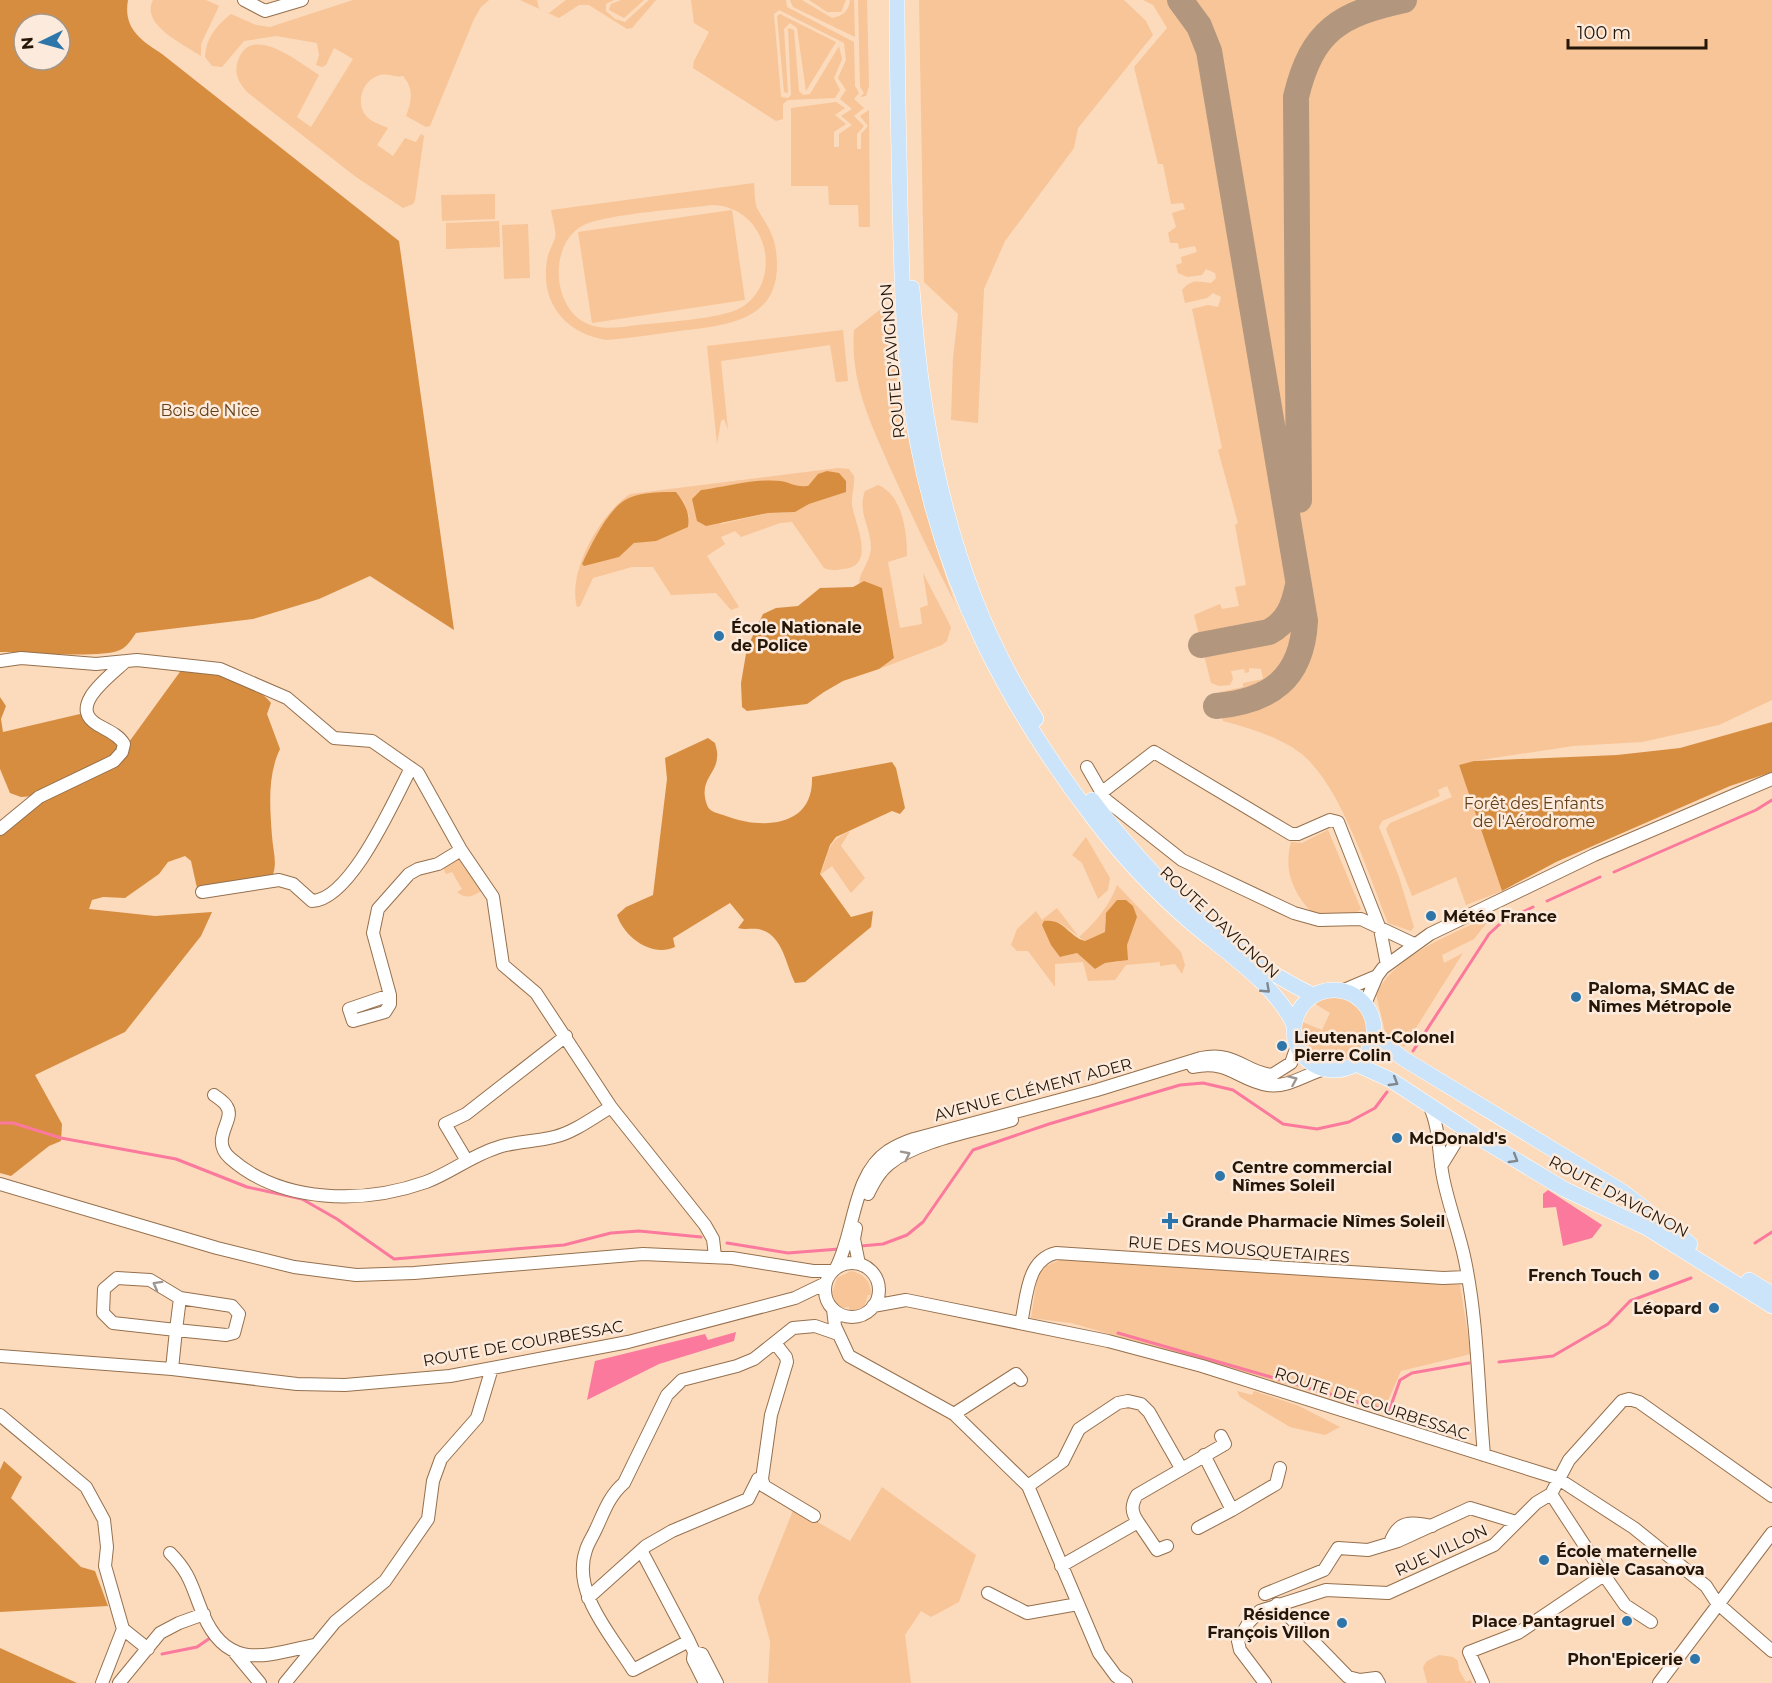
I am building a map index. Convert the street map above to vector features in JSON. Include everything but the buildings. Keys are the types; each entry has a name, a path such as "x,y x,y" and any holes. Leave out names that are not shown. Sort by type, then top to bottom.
{"main road":[{"name":"ROUTE D'AVIGNON","path":"897,0 903,313 914,423 939,528 971,618 1010,697 1052,762 1096,821 1149,882 1186,919 1282,1003 1294,1025"},
{"name":"ROUTE D'AVIGNON","path":"907,0 912,278 921,393 944,503 987,624 1031,711 1064,761 1101,811 1150,868 1211,927 1263,968 1313,995"},
{"path":"1328,990 1344,990 1365,1004 1373,1019 1374,1036 1369,1050 1356,1064 1336,1070 1325,1069 1309,1061 1298,1046 1294,1025 1297,1014 1313,995 1328,990"},
{"name":"ROUTE D'AVIGNON","path":"1374,1036 1404,1059 1623,1192 1687,1242 1772,1294"},
{"name":"ROUTE D'AVIGNON","path":"1356,1064 1391,1080 1471,1133 1564,1188 1647,1228 1772,1306"}],"street":[{"path":"244,0 265,11 302,0"},
{"path":"0,661 21,658 96,664 126,661 169,662 220,669 287,698 334,738 372,741 411,768 426,786 461,850 493,897 503,965 536,993 611,1107 705,1226 713,1239 715,1256"},
{"path":"0,829 39,797 114,761 122,752 124,744 121,738 90,720 86,709 88,699 126,661"},
{"path":"1101,793 1155,752 1291,834 1298,834 1335,820 1339,824 1380,929 1387,965"},
{"path":"1087,766 1101,793 1113,806 1169,851 1213,876 1294,913 1319,920 1361,919 1414,944"},
{"path":"202,892 279,880 293,884 312,901 325,898 352,873 376,837 411,768"},
{"path":"1365,1004 1377,976 1414,944 1528,885 1772,778"},
{"path":"390,995 373,933 378,909 409,874 438,864 461,850"},
{"path":"1344,990 1377,976"},
{"path":"467,1161 445,1124 466,1114 566,1036"},
{"name":"AVENUE CLÉMENT ADER","path":"830,1276 863,1187 873,1166 889,1150 914,1139 1097,1090 1201,1058 1217,1056 1233,1058 1257,1071 1272,1075 1291,1064 1298,1046"},
{"name":"AVENUE CLÉMENT ADER","path":"859,1264 854,1239 865,1200 873,1184 889,1164 920,1148 1200,1065 1231,1068 1261,1083 1274,1085 1289,1083 1325,1069"},
{"path":"214,1095 227,1107 229,1112 221,1133 228,1156 264,1180 287,1189 333,1196 385,1194 428,1181 497,1147 557,1137 611,1107"},
{"path":"1429,1105 1437,1128 1441,1166 1467,1277 1484,1455"},
{"path":"1441,1166 1457,1140 1471,1133"},
{"path":"0,1184 217,1248 294,1267 356,1275 414,1273 643,1254 715,1256 813,1271 830,1276"},
{"name":"RUE DES MOUSQUETAIRES","path":"1021,1323 1029,1287 1038,1264 1056,1253 1443,1278 1467,1277"},
{"path":"688,1639 685,1643 633,1670 588,1598 583,1576 586,1550 614,1492 624,1483 667,1395 682,1380 737,1366 754,1359 793,1328 809,1326 822,1335 838,1334 873,1306 878,1298 877,1281 867,1267 859,1264 843,1264 830,1276 831,1306 838,1334 849,1356 954,1414 1028,1486 1099,1653 1116,1676 1126,1683"},
{"name":"ROUTE DE COURBESSAC","path":"0,1356 172,1369 297,1384 345,1385 450,1376 628,1342 795,1298 830,1276"},
{"path":"117,1278 150,1280 180,1298 231,1306 239,1314 234,1333 226,1335 113,1323 103,1313 104,1289 117,1278"},
{"name":"ROUTE DE COURBESSAC","path":"877,1281 906,1300 1108,1341 1202,1366 1557,1478 1634,1528 1706,1586 1717,1603 1772,1651"},
{"path":"172,1369 180,1298"},
{"name":"ROUTE DE COURBESSAC","path":"795,1298 831,1306"},
{"name":"ROUTE DE COURBESSAC","path":"873,1306 906,1300"},
{"path":"831,1306 849,1317 858,1316"},
{"path":"775,1343 786,1357 787,1362 771,1415 762,1479 764,1486 814,1516"},
{"path":"285,1683 335,1622 385,1581 428,1520 433,1481 441,1459 477,1418 492,1368"},
{"path":"954,1414 1016,1374 1021,1380"},
{"path":"1651,1622 1625,1605 1551,1494 1557,1478 1569,1460 1614,1409 1622,1401 1629,1399 1639,1402 1772,1496"},
{"path":"1028,1486 1063,1461 1079,1429 1118,1403 1128,1401 1141,1404 1149,1412 1181,1468"},
{"path":"0,1414 86,1487 104,1520 107,1547 105,1566 123,1629 148,1649"},
{"path":"1167,1546 1157,1550 1132,1511 1133,1502 1137,1495 1225,1444 1221,1436"},
{"path":"1204,1455 1232,1509"},
{"path":"1198,1528 1276,1484 1280,1468"},
{"path":"588,1598 646,1546 672,1531 748,1499 753,1484 758,1479 762,1479"},
{"name":"RUE VILLON","path":"1265,1683 1239,1650 1238,1641 1249,1622 1260,1611 1326,1590 1388,1593 1494,1545 1516,1522 1551,1494"},
{"path":"1266,1594 1324,1570 1338,1548 1368,1550 1432,1526 1470,1508 1516,1522"},
{"path":"1061,1566 1138,1522"},
{"path":"1659,1683 1717,1603 1770,1538"},
{"path":"642,1552 688,1639 694,1652 693,1659 705,1683"},
{"path":"170,1553 184,1567 195,1586 204,1614 217,1638 235,1653 260,1683"},
{"path":"1483,1683 1469,1652 1518,1633 1604,1575"},
{"path":"988,1593 1027,1613 1078,1604"},
{"path":"1277,1604 1348,1677 1360,1680 1376,1678 1379,1683"},
{"path":"119,1683 160,1633 204,1614"},
{"path":"102,1683 123,1629"},
{"path":"235,1653 260,1654 314,1645"},
{"path":"694,1652 702,1654 717,1683"}],"shaded area":[{"path":"153,0 206,0 219,6 201,44 201,56 158,26 151,9"},
{"path":"353,0 489,0 481,7 474,19 430,126 426,127 406,116 411,95 409,85 403,76 374,77 362,92 361,105 367,117 388,128 377,145 393,156 405,138 416,142 421,134 424,136 415,200 413,204 403,208 356,177 247,92 237,72 237,63 246,48 265,45 289,55 319,75 297,117 311,127 353,59 334,48 326,65 322,67 316,65 319,55 317,43 276,36 244,41 222,67 212,66 205,57 213,32 231,14 256,25 270,27"},
{"path":"520,0 537,0 539,9"},
{"path":"566,0 614,0 606,4 606,11 615,19 625,22 649,0 656,0 632,28 627,29 589,5 579,5 559,18 543,11 549,13"},
{"path":"621,0 644,0 624,18 609,10 611,4"},
{"path":"691,0 786,0 787,7 854,42 855,86 859,93 854,99 864,108 854,116 864,126 857,134 857,149 861,149 861,134 868,126 860,116 869,110 870,227 859,227 858,205 829,205 828,186 791,186 791,108 836,102 845,108 835,115 846,124 834,132 834,147 839,147 839,134 852,125 841,116 852,109 840,99 846,90 838,78 846,60 844,43 779,10 774,14 781,97 788,98 791,95 788,28 794,30 799,91 803,95 810,94 839,46 842,59 834,78 840,90 835,98 788,100 783,104 783,119 776,121 693,68 694,61 709,32 694,23"},
{"path":"790,0 802,0 832,18 845,12 850,0 854,0 855,37 793,7"},
{"path":"809,0 846,0 841,12 827,12"},
{"path":"858,0 867,0 869,86 866,96 860,97 864,93 860,87"},
{"path":"919,0 1124,0 1146,21 1153,35 1078,128 1074,148 1005,241 984,289 978,423 951,420 953,358 958,314 924,282"},
{"path":"1143,0 1772,0 1772,700 1719,725 1642,742 1573,746 1459,765 1502,891 1466,905 1456,877 1412,896 1386,829 1390,823 1452,797 1447,786 1438,790 1440,796 1382,821 1379,827 1399,877 1414,927 1411,931 1388,923 1352,831 1328,785 1314,766 1282,741 1223,721 1216,697 1220,692 1243,687 1243,683 1263,679 1261,669 1249,668 1249,672 1245,673 1244,669 1231,671 1233,679 1230,685 1219,686 1211,683 1194,615 1220,604 1222,609 1239,606 1235,587 1246,585 1235,525 1238,523 1218,450 1222,448 1192,309 1208,305 1218,307 1221,297 1213,293 1207,298 1185,303 1182,290 1186,286 1195,282 1211,283 1216,278 1215,273 1206,269 1202,275 1187,277 1178,273 1176,265 1182,263 1181,257 1197,252 1195,246 1179,249 1178,243 1170,243 1168,233 1176,227 1172,213 1185,209 1183,203 1171,204 1163,164 1158,164 1134,67 1167,28 1153,5"},
{"path":"780,14 836,42 806,91 797,28 790,23 784,29 788,93 784,92 777,16"},
{"path":"754,183 755,201 772,234 776,251 777,274 772,292 763,305 750,315 717,326 606,340 591,336 567,323 558,313 548,290 547,260 555,235 551,210","holes":["712,205 731,209 746,218 757,231 764,247 766,264 763,280 755,295 742,307 705,318 606,328 582,321 565,301 560,287 560,259 564,246 572,234 582,226 608,218 644,212"]},
{"path":"495,194 495,219 442,221 441,195"},
{"path":"732,210 745,300 592,323 578,232"},
{"path":"499,221 500,247 446,249 446,223"},
{"path":"528,224 530,278 504,279 502,225"},
{"path":"886,305 897,381 912,456 931,530 955,603 893,474 870,422 859,387 855,369 854,330"},
{"path":"843,330 848,381 836,382 830,345 721,361 728,430 724,419 721,421 717,444 707,346"},
{"path":"838,468 849,469 854,476 852,505 862,553 859,561 853,566 829,570 824,568 792,522 780,523 741,537 735,531 721,537 725,544 707,556 739,607 731,610 716,593 671,595 653,567 632,567 593,578 580,606 577,607 575,593 577,577 589,544 608,515 630,494","holes":["818,474 846,481 845,492 809,504 795,512 768,513 721,524 701,490 762,481 808,486","676,492 684,502 689,517 641,542 634,543 619,557 582,564 607,519 616,509 640,496"]},
{"path":"878,485 893,497 898,506 906,537 907,556 888,562 900,628 922,624 920,608 928,605 923,573 951,627 947,641 942,645 879,669 894,657 882,588 859,584 871,548 863,513 863,499 865,491"},
{"path":"1328,830 1361,909 1357,912 1315,916 1301,900 1292,882 1288,864 1289,853 1291,842 1302,843"},
{"path":"850,831 841,846 865,878 851,893 832,866 820,875 832,844"},
{"path":"1086,837 1110,878 1108,890 1098,899 1082,863 1072,855"},
{"path":"460,855 481,891 472,896 463,896 457,892 462,889 452,872 446,874 442,866"},
{"path":"1117,885 1181,952 1185,965 1182,974 1175,964 1160,966 1160,962 1126,965 1115,980 1088,981 1083,962 1055,964 1055,987 1028,951 1017,951 1011,945 1017,929 1036,911 1042,920 1057,908 1078,936 1060,923 1042,925 1061,957 1077,953 1095,969 1105,963 1119,962 1137,917 1105,919 1105,932 1085,941 1079,937 1101,913"},
{"path":"1493,915 1474,939 1442,955 1444,963 1463,953 1404,1047 1386,1036 1376,994 1385,980 1398,967 1427,946"},
{"path":"1335,996 1354,1003 1364,1015 1367,1029 1364,1042 1356,1054 1344,1061 1330,1062 1314,1055 1307,1048 1302,1036 1302,1022 1322,1030 1330,1013 1314,1003"},
{"path":"1548,1190 1602,1225 1592,1238 1563,1246 1556,1207 1543,1208 1543,1194"},
{"path":"1063,1259 1460,1285 1471,1354 1401,1371 1383,1412 1071,1323 1031,1318 1037,1279 1045,1266"},
{"path":"851,1271 866,1279 871,1295 868,1295 864,1307 849,1311 849,1307 838,1306 832,1293 837,1278"},
{"path":"736,1332 734,1341 659,1364 587,1400 595,1361 705,1334 708,1340"},
{"path":"1237,1391 1252,1395 1254,1391 1299,1406 1340,1427 1325,1435 1290,1427 1240,1397"},
{"path":"882,1487 976,1555 959,1602 931,1617 921,1611 905,1635 911,1683 768,1683 770,1641 758,1598 794,1508 850,1541"},
{"path":"1439,1655 1453,1657 1458,1661 1459,1670 1466,1682 1471,1680 1472,1683 1427,1683 1423,1667 1427,1661"}],"green space":[{"name":"Bois de Nice","path":"0,0 128,0 128,18 140,38 399,241 454,630 370,576 319,599 253,619 136,633 120,650 80,655 0,652"},
{"path":"827,471 839,473 846,481 846,492 809,504 795,512 768,513 706,526 697,521 692,499 701,490 771,480 808,486 818,474"},
{"path":"676,492 686,508 688,527 656,541 634,543 619,557 584,566 582,564 601,527 622,502 640,495"},
{"path":"864,581 882,588 894,658 879,669 843,681 807,704 747,711 742,707 741,683 747,648 763,614 776,608 798,606 820,588 853,587"},
{"path":"182,669 231,678 253,688 271,703 267,714 280,749 273,770 270,792 274,872 272,877 197,888 191,861 185,856 168,862 159,874 125,898 103,897 92,900 89,909 155,916 212,912 201,936 125,1032 35,1075 62,1124 61,1141 49,1146 11,1176 0,1173 0,831 41,800 104,770 129,742"},
{"path":"0,697 6,706 1,719 3,732 80,714 116,739 119,749 34,796 21,797 10,793 0,769"},
{"name":"Forêt des Enfants de l'Aérodrome","path":"1772,722 1772,772 1730,786 1556,862 1502,891 1459,765 1474,761 1617,755 1680,748"},
{"path":"708,738 715,743 717,754 716,763 705,789 708,808 726,816 755,823 770,823 795,815 805,806 810,794 812,777 892,762 896,768 905,808 900,814 892,811 836,837 830,845 820,874 851,917 873,911 871,927 805,982 795,983 782,950 773,937 758,929 738,928 744,920 730,903 673,938 675,947 666,950 648,948 632,938 617,915 626,907 653,895 667,779 665,758"},
{"path":"1117,900 1126,900 1133,906 1137,917 1127,945 1128,960 1105,963 1095,969 1077,953 1060,957 1051,945 1042,925 1044,921 1056,922 1085,941 1105,932 1106,913"},
{"path":"4,1461 22,1477 11,1498 81,1567 95,1571 108,1606 0,1612 0,1470"},
{"path":"0,1648 77,1683 0,1683"}],"waterway":[{"path":"1614,872 1756,810 1772,800"},
{"path":"1547,901 1600,877"},
{"path":"1413,1051 1489,934 1502,922 1533,907"},
{"path":"861,1246 883,1244 907,1235 923,1222 973,1150 1049,1124 1180,1085 1203,1083 1233,1090 1283,1124 1317,1129 1349,1122 1375,1108 1387,1092"},
{"path":"0,1123 13,1123 61,1138 176,1159 247,1187 302,1199 337,1219 394,1259 564,1245 611,1233 639,1231 701,1237"},
{"path":"1755,1243 1772,1232"},
{"path":"727,1243 788,1253 839,1249"},
{"path":"1499,1362 1553,1356 1608,1324 1630,1301 1691,1278"},
{"path":"1118,1333 1389,1411 1400,1380 1412,1373 1469,1363"},
{"path":"162,1654 197,1647 213,1636"}],"taxiway":[{"path":"1180,0 1199,26 1209,51 1305,621 1303,641 1297,658 1290,672 1280,683 1252,699 1216,706"},
{"path":"1299,500 1296,97 1311,56 1320,41 1332,29 1362,12 1404,0"},
{"path":"1201,645 1269,632 1276,628 1289,612 1298,585"}],"place":[{"name":"École Nationale de Police","path":"719,636"},
{"name":"Météo France","path":"1431,916"},
{"name":"Paloma, SMAC de Nîmes Métropole","path":"1576,997"},
{"name":"Lieutenant-Colonel Pierre Colin","path":"1282,1046"},
{"name":"McDonald's","path":"1397,1138"},
{"name":"Centre commercial Nîmes Soleil","path":"1220,1176"},
{"name":"Grande Pharmacie Nîmes Soleil","path":"1170,1221"},
{"name":"French Touch","path":"1654,1275"},
{"name":"Léopard","path":"1714,1308"},
{"name":"École maternelle Danièle Casanova","path":"1544,1560"},
{"name":"Place Pantagruel","path":"1627,1621"},
{"name":"Résidence François Villon","path":"1342,1623"},
{"name":"Phon'Epicerie","path":"1695,1659"}]}
